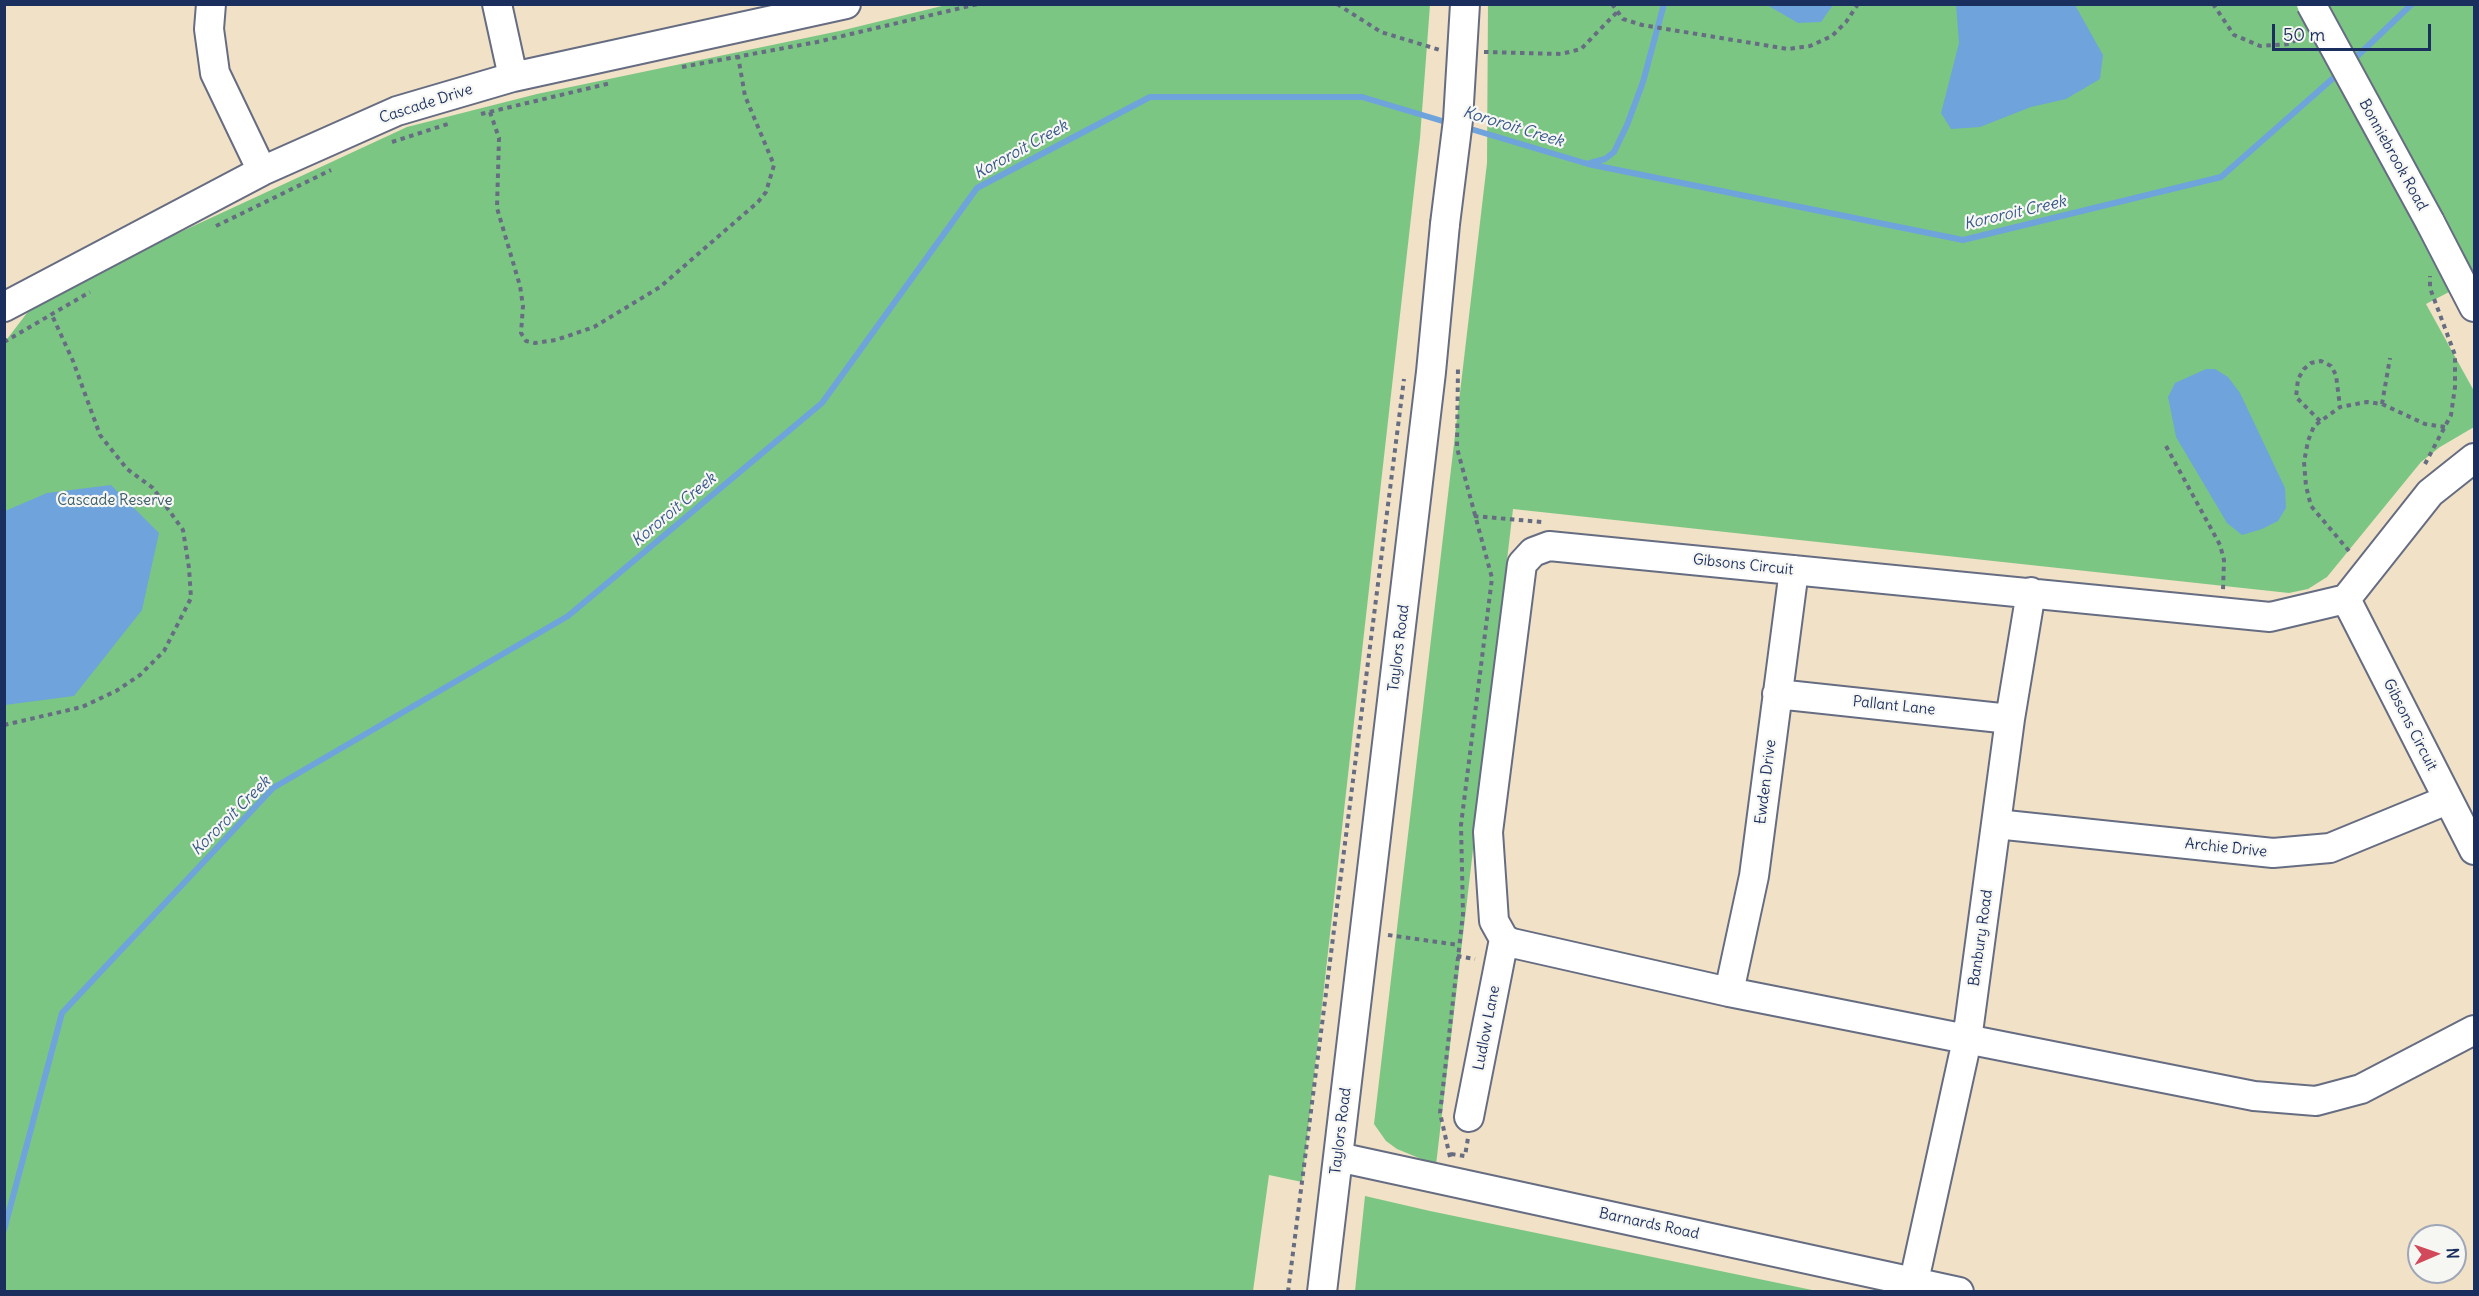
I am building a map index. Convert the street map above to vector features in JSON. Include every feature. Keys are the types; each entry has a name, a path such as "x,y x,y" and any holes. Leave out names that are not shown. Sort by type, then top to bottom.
{"street":[{"path":"211,4 209,29 215,73 262,171"},
{"path":"497,4 513,77"},
{"name":"Cascade Drive","path":"4,307 262,171 397,111 513,77 758,15 846,4"},
{"name":"Taylors Road","path":"1323,1292 1458,120 1465,4"},
{"name":"Bonniebrook Road","path":"2309,18 2430,222 2475,307"},
{"path":"2346,599 2430,493 2475,458"},
{"path":"1550,546 1533,552 1522,564 1488,832 1494,921 1504,939 1512,944 1729,992 2254,1096 2316,1101 2361,1089 2475,1030"},
{"name":"Gibsons Circuit","path":"1550,546 2270,617 2346,599 2447,800 2475,850"},
{"name":"Ewden Drive","path":"1729,992 1754,876 1794,570"},
{"name":"Banbury Road","path":"1914,1281 1967,1040 2010,719 2031,592"},
{"name":"Pallant Lane","path":"1778,694 2010,719"},
{"name":"Archie Drive","path":"1996,824 2273,854 2330,848 2447,800"},
{"name":"Ludlow Lane","path":"1469,1118 1504,939"},
{"name":"Barnards Road","path":"1338,1157 1959,1292"}],"path":[{"path":"674,69 978,4"},
{"path":"1612,4 1623,19 1642,25 1788,49 1810,46 1832,36 1846,22 1858,4"},
{"path":"2213,4 2234,35 2260,45 2290,44 2309,18"},
{"path":"490,112 499,138 496,208 520,286 523,306 521,333 526,341 535,343 556,340 594,327 660,287 758,202 766,192 774,165 745,96 738,57"},
{"path":"470,117 617,81"},
{"path":"388,144 459,120"},
{"path":"214,226 337,167"},
{"path":"2419,472 2451,415 2455,387 2455,355 2430,288 2430,270"},
{"path":"4,725 82,707 116,691 140,675 164,651 190,598 189,568 183,530 153,488 127,469 100,435 43,286"},
{"path":"4,342 92,291"},
{"path":"2382,404 2390,358"},
{"path":"2319,421 2296,397 2298,379 2311,363 2321,361 2331,366 2336,375 2340,407"},
{"path":"1288,1292 1402,384 1405,375"},
{"path":"2347,561 2351,552 2323,523 2311,506 2306,486 2304,462 2308,441 2319,421 2340,407 2367,402 2382,404 2425,424 2445,427"},
{"path":"2166,446 2220,545 2225,574 2220,611"},
{"path":"1474,516 1552,523 1550,546"},
{"path":"1366,933 1458,945"}],"green space":[{"name":"Cascade Reserve","path":"946,5 1430,5 1420,138 1302,1182 1269,1175 1253,1291 5,1291 4,343 27,313 49,297 92,273 407,127 537,94 844,30"},
{"path":"1488,5 2474,5 2474,279 2426,304 2474,391 2474,427 2440,447 2421,462 2327,577 2308,589 2289,593 1513,509 1436,1165 1397,1149 1386,1141 1374,1124 1487,163"},
{"path":"1365,1196 1430,1211 1817,1291 1355,1291"}],"water":[{"path":"1833,4 1821,22 1798,23 1767,5"},
{"path":"1956,5 2075,5 2103,55 2100,79 2066,99 2031,107 1980,127 1951,129 1941,113 1959,43"},
{"path":"2206,369 2215,369 2228,377 2240,393 2285,488 2286,508 2278,521 2242,535 2227,523 2176,437 2168,397 2175,383"},
{"path":"111,485 159,533 142,610 74,696 5,705 5,511 47,493"}],"waterway":[{"path":"1590,163 1605,159 1614,152 1627,125 1643,82 1664,4"},
{"name":"Kororoit Creek","path":"2351,62 2412,4"},
{"name":"Kororoit Creek","path":"1464,127 1588,164 1963,240 2221,177 2339,73"},
{"name":"Kororoit Creek","path":"4,1230 62,1013 273,788 568,616 822,403 977,188 1150,97 1362,97 1449,123"}]}
